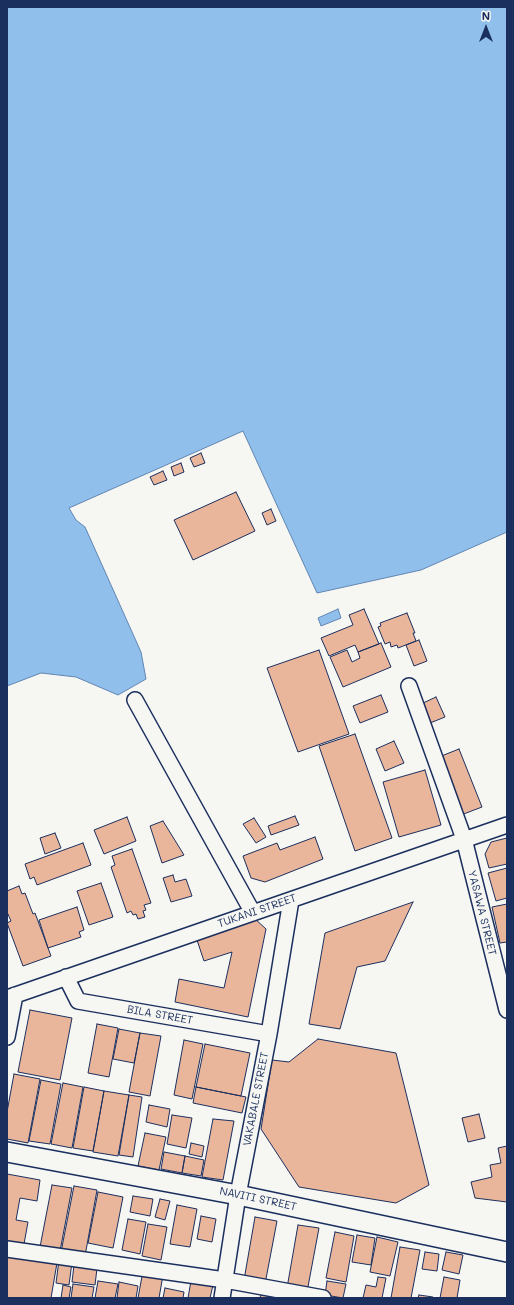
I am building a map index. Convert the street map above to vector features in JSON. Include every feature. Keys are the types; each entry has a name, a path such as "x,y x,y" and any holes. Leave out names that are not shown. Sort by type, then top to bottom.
{"main road":[{"name":"NAVITI STREET","path":"7,1152 238,1195 507,1252"}],"street":[{"name":"YASAWA STREET","path":"408,686 464,840 507,1010"},
{"path":"136,700 253,912"},
{"name":"TUKANI STREET","path":"11,997 507,825"},
{"name":"VAKABALE STREET","path":"222,1298 238,1195 269,1034 291,900"},
{"name":"BILA STREET","path":"66,977 78,1001 269,1034"},
{"path":"7,1037 11,997"},
{"path":"7,1249 225,1280 323,1298"}],"water":[{"path":"7,7 507,7 507,532 421,570 317,593 243,431 69,508 76,520 85,527 141,652 146,679 118,695 76,677 41,673 7,686"},
{"path":"338,609 341,618 321,626 318,618"}],"building":[{"path":"201,453 205,463 194,467 190,458"},
{"path":"181,463 184,472 174,476 171,467"},
{"path":"163,471 167,480 154,485 150,477"},
{"path":"236,492 255,531 193,560 174,520"},
{"path":"271,509 276,521 267,525 262,513"},
{"path":"364,609 379,644 358,652 355,645 329,656 321,638 353,625 349,615"},
{"path":"407,613 415,633 413,633 416,641 398,648 397,645 391,647 390,642 385,644 378,627 381,626 380,623"},
{"path":"419,640 427,661 414,666 406,645"},
{"path":"381,643 391,667 343,687 330,657 347,650 352,662 360,658 358,652"},
{"path":"319,650 349,734 298,752 267,668"},
{"path":"381,695 388,712 360,723 353,706"},
{"path":"436,697 445,717 430,723 421,704"},
{"path":"355,734 392,838 355,851 319,746"},
{"path":"394,741 404,763 385,771 376,749"},
{"path":"459,749 482,807 461,815 439,757"},
{"path":"425,770 441,825 399,837 383,782"},
{"path":"295,816 299,825 271,835 268,826"},
{"path":"127,817 136,841 104,854 94,830"},
{"path":"254,818 266,837 256,843 243,824"},
{"path":"163,821 184,855 162,863 150,826"},
{"path":"55,833 61,848 45,854 40,838"},
{"path":"315,837 323,859 265,882 251,878 243,856 277,843 280,850"},
{"path":"507,838 507,864 489,868 485,854 491,842"},
{"path":"83,843 91,865 37,885 34,877 30,879 25,864"},
{"path":"132,849 151,903 144,905 146,910 143,911 145,917 138,919 136,914 133,915 131,911 127,913 111,867 115,865 112,856"},
{"path":"507,868 507,898 496,901 488,873"},
{"path":"173,875 175,882 186,879 192,896 171,902 163,878"},
{"path":"101,883 113,917 89,925 77,891"},
{"path":"19,886 22,894 25,893 33,914 35,913 51,956 23,966 7,923 11,921 7,912 7,891"},
{"path":"413,902 385,961 357,967 340,1029 309,1024 325,933"},
{"path":"507,904 507,942 500,943 492,907"},
{"path":"77,907 84,930 79,932 81,937 48,948 39,920"},
{"path":"254,918 266,929 248,1017 175,1002 179,979 224,988 232,952 204,961 196,937"},
{"path":"30,1010 72,1018 60,1080 18,1072"},
{"path":"97,1024 118,1028 109,1077 88,1073"},
{"path":"119,1029 140,1033 134,1063 113,1059"},
{"path":"140,1033 161,1036 150,1096 129,1092"},
{"path":"318,1039 396,1053 429,1185 396,1203 299,1187 261,1129 272,1060 289,1062"},
{"path":"184,1040 203,1044 192,1099 174,1095"},
{"path":"205,1044 250,1053 241,1096 196,1087"},
{"path":"14,1074 40,1079 28,1143 7,1139 7,1112"},
{"path":"41,1080 61,1084 50,1144 29,1141"},
{"path":"63,1083 83,1087 72,1148 51,1144"},
{"path":"84,1087 104,1091 93,1151 73,1148"},
{"path":"196,1087 246,1097 242,1113 193,1103"},
{"path":"104,1091 129,1095 118,1156 93,1152"},
{"path":"129,1095 142,1097 133,1157 119,1155"},
{"path":"149,1105 170,1109 167,1127 146,1122"},
{"path":"479,1114 485,1138 468,1142 462,1118"},
{"path":"172,1115 192,1118 186,1148 167,1144"},
{"path":"213,1119 234,1121 223,1180 202,1177"},
{"path":"145,1133 166,1137 159,1170 138,1166"},
{"path":"191,1143 204,1146 202,1157 189,1154"},
{"path":"507,1146 507,1202 475,1198 471,1182 492,1177 490,1165 501,1163 498,1148"},
{"path":"164,1152 185,1156 182,1173 161,1169"},
{"path":"185,1156 204,1160 201,1176 182,1173"},
{"path":"7,1174 40,1180 37,1201 20,1198 16,1220 28,1222 24,1244 7,1241"},
{"path":"52,1185 72,1188 60,1251 40,1247"},
{"path":"74,1186 97,1190 85,1256 61,1252"},
{"path":"98,1192 123,1197 113,1248 88,1243"},
{"path":"133,1196 153,1199 150,1216 130,1212"},
{"path":"160,1199 170,1201 165,1220 155,1217"},
{"path":"177,1205 197,1209 190,1247 170,1244"},
{"path":"201,1216 216,1219 212,1242 197,1239"},
{"path":"255,1217 277,1221 265,1284 244,1280"},
{"path":"128,1219 146,1222 140,1254 122,1250"},
{"path":"148,1224 167,1227 161,1260 142,1256"},
{"path":"298,1225 319,1228 307,1292 287,1288"},
{"path":"335,1232 354,1236 346,1282 326,1278"},
{"path":"357,1235 375,1238 371,1265 352,1262"},
{"path":"377,1237 398,1242 390,1276 370,1272"},
{"path":"400,1247 420,1250 411,1298 391,1298"},
{"path":"7,1248 58,1257 51,1298 7,1298"},
{"path":"425,1252 439,1254 437,1271 422,1269"},
{"path":"446,1252 463,1255 459,1274 442,1270"},
{"path":"75,1257 98,1260 95,1285 72,1282"},
{"path":"59,1260 72,1262 69,1285 56,1283"},
{"path":"143,1271 163,1275 159,1298 138,1298"},
{"path":"378,1277 386,1278 382,1298 363,1298 366,1285 376,1287"},
{"path":"444,1277 460,1280 457,1298 440,1298"},
{"path":"98,1281 118,1284 115,1298 95,1298"},
{"path":"191,1281 213,1285 210,1298 188,1298"},
{"path":"327,1281 346,1284 343,1298 325,1295"},
{"path":"119,1282 138,1286 136,1298 117,1298"},
{"path":"73,1284 94,1287 92,1298 71,1298"},
{"path":"63,1285 71,1287 69,1298 61,1298"},
{"path":"165,1288 184,1292 183,1298 163,1298"},
{"path":"261,1294 285,1298 260,1298"},
{"path":"419,1295 433,1297 433,1298 418,1298"}]}
